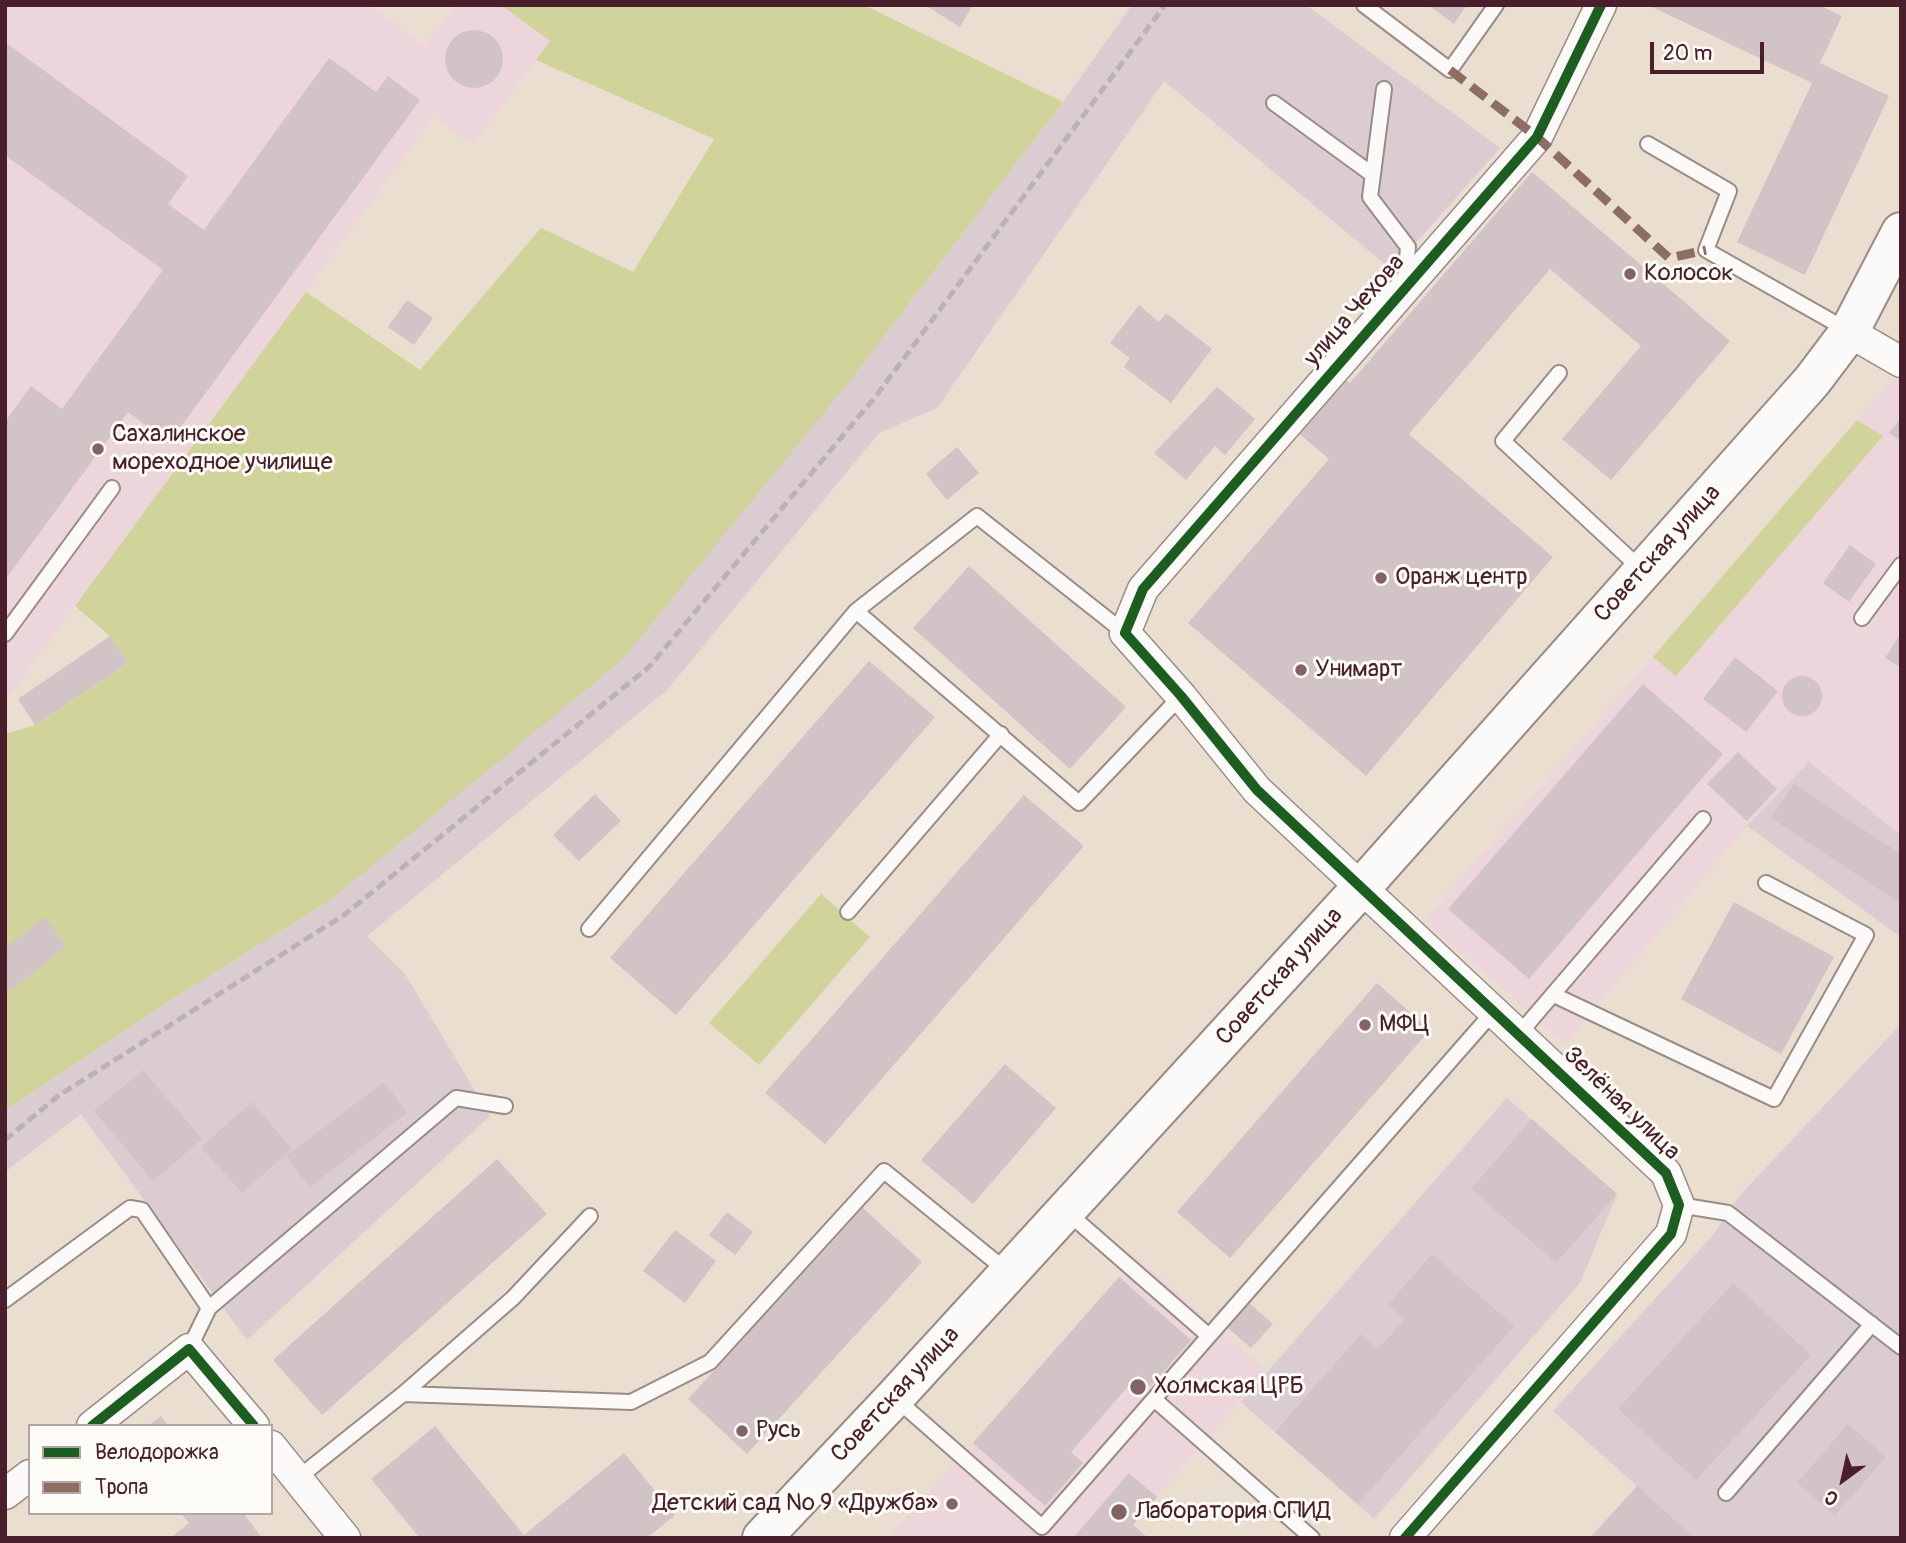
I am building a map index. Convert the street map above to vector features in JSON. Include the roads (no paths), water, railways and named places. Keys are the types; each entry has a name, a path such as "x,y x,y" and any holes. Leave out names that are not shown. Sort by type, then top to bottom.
{"main road":[{"name":"Советская улица","path":"762,1538 895,1397 1360,889 1812,381 1850,332 1901,232"}],"street":[{"name":"улица Чехова","path":"1125,633 1143,589 1537,136 1601,5"},
{"path":"1850,332 1901,362"},
{"name":"Зелёная улица","path":"1125,633 1181,696 1257,790 1666,1173 1679,1205"},
{"path":"1405,1538 1671,1234 1679,1205"},
{"path":"95,1424 189,1349 252,1424"},
{"path":"273,1448 345,1538"},
{"path":"5,1494 28,1477"}],"lane":[{"path":"1364,5 1450,69 1496,5"},
{"path":"1384,89 1370,197 1408,247 1404,286"},
{"path":"1275,103 1373,175"},
{"path":"1648,144 1729,191 1706,250 1850,332"},
{"path":"1559,373 1503,441 1643,571"},
{"path":"5,634 112,488"},
{"path":"589,929 856,611 976,516 1125,633"},
{"path":"1862,618 1901,565"},
{"path":"856,611 1079,803 1181,696"},
{"path":"848,912 1001,734"},
{"path":"1519,1034 1703,819"},
{"path":"1554,995 1774,1099 1866,935 1766,883"},
{"path":"895,1397 1042,1527 1494,1012"},
{"path":"189,1349 209,1308 456,1098 505,1106"},
{"path":"403,1394 631,1402 710,1362 884,1171 1009,1273"},
{"path":"1679,1205 1727,1213 1901,1347"},
{"path":"5,1300 130,1208 142,1210 209,1308"},
{"path":"1066,1211 1209,1336"},
{"path":"298,1478 403,1394 513,1298 590,1216"},
{"path":"1726,1493 1872,1324"},
{"path":"1154,1399 1312,1538"}],"railway":[{"path":"5,1140 58,1096 344,915 649,667 876,396 1165,5"}],"place":[{"name":"Колосок","path":"1630,274"},
{"name":"Сахалинское мореходное училище","path":"98,449"},
{"name":"Оранж центр","path":"1381,578"},
{"name":"Унимарт","path":"1301,670"},
{"name":"МФЦ","path":"1365,1025"},
{"name":"Холмская ЦРБ","path":"1138,1387"},
{"name":"Русь","path":"742,1431"},
{"name":"Детский сад № 9 «Дружба»","path":"952,1504"},
{"name":"Лаборатория СПИД","path":"1119,1512"}]}
